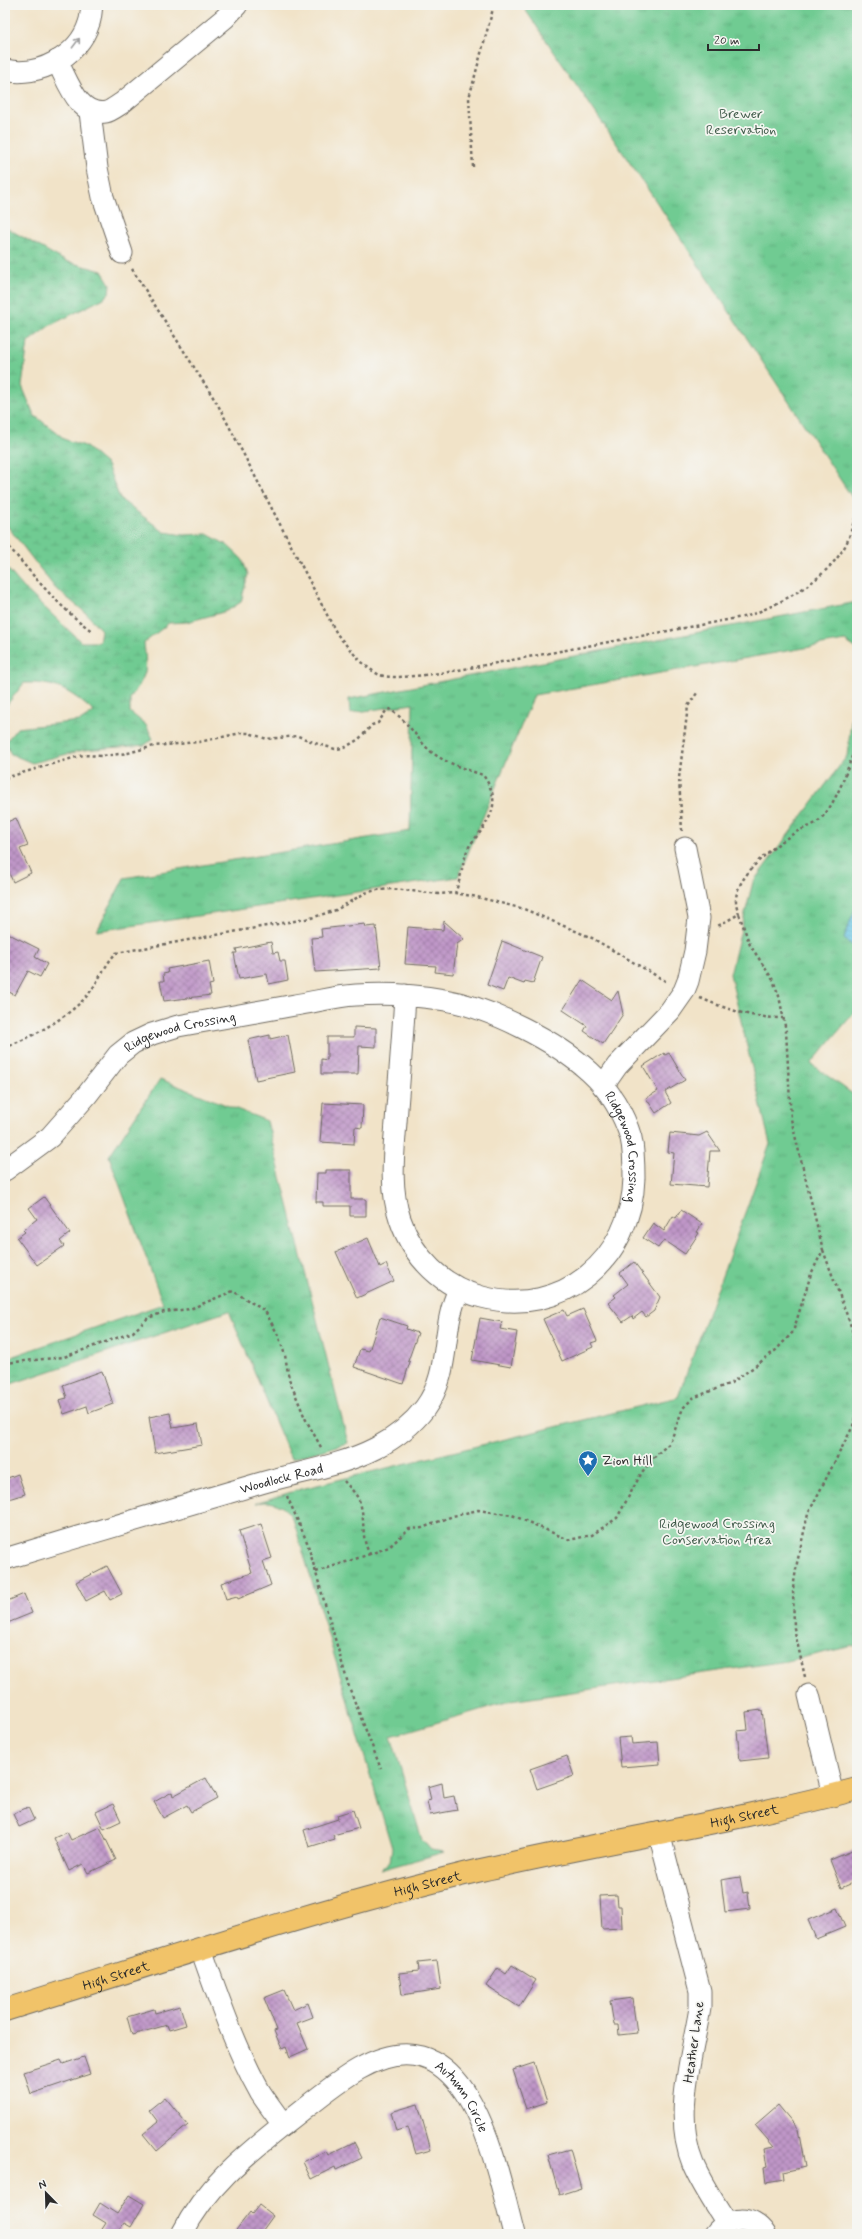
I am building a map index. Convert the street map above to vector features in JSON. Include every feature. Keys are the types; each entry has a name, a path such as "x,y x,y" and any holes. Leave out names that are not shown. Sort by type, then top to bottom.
{"main road":[{"name":"High Street","path":"5,2010 201,1949 397,1892 480,1871 857,1789"}],"street":[{"path":"5,70 14,72 38,70 57,61 79,41 89,24 92,5"},
{"path":"57,61 80,104 90,112 106,112 122,103 225,18 237,5"},
{"path":"90,112 97,168 103,197 122,253"},
{"path":"603,1086 617,1066 670,1012 684,991 695,951 699,918 685,848"},
{"name":"Ridgewood Crossing","path":"5,1170 50,1137 87,1095 118,1055 133,1043 152,1034 178,1026 352,995 406,995 448,1001 514,1024 551,1044 590,1071 616,1104 625,1122 631,1140 634,1166 631,1206 621,1235 613,1250 602,1264 582,1281 563,1292 531,1301 509,1302 492,1300 459,1290 437,1275 420,1257 403,1226 395,1200 394,1173 406,995"},
{"name":"Woodlock Road","path":"5,1559 331,1464 375,1449 398,1436 426,1407 437,1387 444,1367 453,1303 459,1290"},
{"path":"809,1695 833,1795"},
{"name":"Heather Lane","path":"659,1833 697,1973 700,1991 700,2008 684,2113 686,2140 693,2164 721,2228 736,2220 746,2220 755,2224 765,2234"},
{"path":"201,1949 217,1995 242,2054 260,2092 283,2125"},
{"name":"Autumn Circle","path":"182,2234 197,2207 226,2173 283,2125 359,2069 386,2057 408,2055 428,2060 448,2071 464,2089 484,2128 514,2234"}],"path":[{"path":"473,167 469,98 494,5"},
{"path":"122,253 218,405 337,634 354,656 380,675 412,676 448,672 748,616 778,604 818,578 844,548 857,514"},
{"path":"5,542 40,584 74,618 92,631"},
{"path":"685,848 679,807 679,778 688,706 697,693"},
{"path":"5,778 83,755 102,756 128,753 154,746 199,742 241,733 249,733 267,739 298,736 335,749 344,748 359,739 372,725 378,723 386,711 390,709 402,718 428,748 443,759 483,775 494,795 494,806 481,832 471,843 467,852 462,876 455,893"},
{"path":"857,743 829,808 817,822 797,832 746,874 739,888 736,901 738,914 750,944 773,980 783,1018 790,1119 823,1250 852,1329 857,1364"},
{"path":"5,1049 11,1043 40,1031 81,1002 92,990 109,961 116,953 311,918 336,910 365,893 377,890 455,893 498,901 553,920 592,938 657,978 735,1012 767,1018 783,1018"},
{"path":"698,934 725,923 738,914"},
{"path":"316,1572 389,1547 409,1529 422,1528 453,1516 478,1510 512,1515 569,1540 592,1535 617,1518 642,1472 656,1455 670,1443 683,1408 693,1398 731,1383 776,1350 793,1332 810,1274 823,1250"},
{"path":"5,1363 64,1357 133,1332 148,1318 164,1312 190,1310 233,1291 265,1311 278,1335 285,1355 289,1379 305,1418 331,1464 360,1502 364,1517 365,1546 370,1554"},
{"path":"809,1695 794,1628 792,1589 808,1514 852,1426 857,1409"},
{"path":"279,1478 307,1542 349,1687 380,1770"}],"green space":[{"name":"Brewer Reservation","path":"522,5 857,5 857,505 664,213"},
{"path":"5,227 65,261 102,271 110,284 109,293 104,298 49,326 28,342 22,386 34,415 66,440 85,446 107,465 120,499 164,532 183,535 207,534 227,545 242,559 248,574 241,602 227,611 187,622 169,623 144,643 146,660 145,672 130,698 130,712 146,725 153,739 145,745 83,750 32,763 11,754 5,743 17,728 80,721 94,712 78,698 62,689 35,683 24,683 5,707 5,566 23,587 81,642 99,642 101,630 86,613 55,588 5,523"},
{"path":"857,602 857,649 845,641 534,695 458,877 97,931 124,878 410,831 413,704 350,713 349,699"},
{"name":"Ridgewood Crossing Conservation Area","path":"857,673 857,1009 811,1064 857,1097 857,1645 787,1661 510,1701 391,1736 422,1840 431,1850 444,1852 380,1870 390,1861 392,1848 294,1522 288,1512 279,1505 268,1502 256,1503 301,1489 678,1397 770,1144 730,974 753,882 847,756"},
{"path":"160,1079 267,1121 348,1443 291,1459 229,1311 5,1386 5,1359 163,1304 109,1156"}],"water":[{"path":"857,905 857,947 854,947 844,939"}],"building":[{"path":"16,818 28,846 20,849 31,873 13,882 5,864 5,823"},
{"path":"444,921 464,939 457,944 453,974 435,972 436,966 405,964 408,927 443,930"},
{"path":"365,924 366,927 376,926 381,968 315,972 311,938 322,937 321,929"},
{"path":"5,932 39,949 35,957 47,964 40,977 28,971 15,995 5,990"},
{"path":"502,941 542,957 533,983 525,981 524,984 508,978 503,991 487,985"},
{"path":"271,942 273,953 278,952 280,961 285,961 288,980 269,984 267,974 239,979 234,953 237,953 236,949"},
{"path":"209,961 213,984 209,985 211,995 164,1001 160,981 164,981 163,974 168,973 167,969"},
{"path":"582,980 612,1000 618,991 623,1014 603,1044 584,1031 587,1026 563,1010"},
{"path":"354,1027 376,1028 376,1047 359,1046 358,1074 321,1074 321,1059 327,1060 327,1037 354,1037"},
{"path":"270,1035 270,1039 288,1035 295,1072 256,1080 248,1040"},
{"path":"664,1053 665,1055 669,1053 685,1080 665,1092 671,1103 656,1113 646,1098 658,1091 643,1066"},
{"path":"323,1103 363,1105 362,1128 355,1127 354,1144 320,1142"},
{"path":"707,1132 720,1151 710,1151 707,1187 671,1184 674,1153 668,1152 670,1133 699,1136"},
{"path":"326,1170 351,1170 351,1199 366,1199 366,1216 350,1216 350,1206 323,1206 323,1202 316,1202 317,1173 326,1173"},
{"path":"44,1197 70,1233 60,1241 64,1246 37,1265 17,1238 25,1232 23,1230 37,1219 29,1208"},
{"path":"681,1210 702,1224 697,1232 699,1233 685,1254 664,1240 658,1248 643,1238 653,1223 664,1231 673,1216 676,1218"},
{"path":"368,1238 380,1267 386,1264 394,1281 357,1298 336,1252"},
{"path":"634,1262 660,1297 654,1311 646,1317 642,1312 633,1319 632,1316 623,1322 608,1303 616,1297 614,1295 628,1284 620,1273"},
{"path":"583,1309 597,1341 591,1343 593,1347 562,1361 543,1319 564,1310 567,1316"},
{"path":"380,1317 407,1326 406,1329 418,1333 408,1361 410,1362 403,1384 354,1367 360,1349 369,1351"},
{"path":"480,1318 502,1322 500,1329 517,1332 511,1367 472,1360"},
{"path":"102,1371 113,1404 89,1413 87,1406 64,1414 59,1400 67,1398 63,1385"},
{"path":"170,1413 173,1428 198,1424 202,1445 155,1453 149,1417"},
{"path":"18,1474 25,1494 5,1500 5,1479"},
{"path":"261,1524 272,1558 263,1561 271,1585 238,1599 237,1596 226,1599 221,1583 252,1573 239,1531"},
{"path":"107,1566 122,1594 110,1600 105,1591 86,1601 76,1582"},
{"path":"24,1594 32,1613 5,1624 5,1602"},
{"path":"762,1710 768,1758 740,1761 737,1731 748,1730 746,1712"},
{"path":"631,1737 632,1744 658,1742 660,1764 621,1767 618,1738"},
{"path":"567,1756 574,1776 537,1789 530,1769"},
{"path":"206,1778 217,1798 191,1812 187,1805 163,1818 154,1802 172,1792 173,1796"},
{"path":"442,1783 444,1798 454,1796 457,1810 430,1815 427,1801 431,1800 428,1787"},
{"path":"113,1804 121,1821 104,1829 96,1812"},
{"path":"28,1807 34,1820 19,1827 13,1814"},
{"path":"353,1810 359,1828 333,1835 335,1839 309,1847 304,1830 338,1819 337,1815"},
{"path":"100,1827 116,1860 88,1873 83,1864 69,1871 54,1838 67,1832 71,1840"},
{"path":"857,1849 857,1881 841,1888 830,1860"},
{"path":"740,1877 743,1893 748,1892 750,1909 725,1912 721,1880"},
{"path":"617,1895 618,1906 621,1906 622,1928 602,1929 600,1896"},
{"path":"837,1908 845,1927 816,1939 808,1920"},
{"path":"437,1961 441,1989 402,1995 399,1973 419,1971 418,1963"},
{"path":"512,1965 536,1980 519,2007 486,1986 498,1968 506,1974"},
{"path":"284,1990 293,2010 308,2003 313,2017 297,2023 308,2049 290,2057 286,2047 282,2049 274,2031 277,2030 264,1998"},
{"path":"632,1998 637,2033 619,2035 618,2025 614,2025 610,2001"},
{"path":"180,2006 186,2025 169,2030 167,2025 132,2035 127,2017 154,2009 155,2013"},
{"path":"84,2057 90,2074 31,2094 24,2072 61,2060 63,2064"},
{"path":"534,2063 547,2102 526,2109 513,2070"},
{"path":"165,2097 188,2125 157,2151 143,2134 158,2122 149,2110"},
{"path":"418,2104 431,2150 416,2154 408,2127 396,2131 391,2112"},
{"path":"778,2105 798,2129 805,2167 783,2172 784,2180 766,2183 764,2168 767,2167 764,2149 774,2147 755,2125"},
{"path":"354,2142 362,2158 336,2170 335,2167 311,2179 303,2162 326,2151 328,2155"},
{"path":"570,2149 581,2188 559,2195 548,2155"},
{"path":"129,2195 144,2204 131,2227 124,2223 117,2234 99,2234 106,2223 93,2215 100,2203 117,2214"},
{"path":"259,2205 273,2216 260,2234 233,2234 250,2212 252,2214"}],"place":[{"name":"Zion Hill","path":"588,1477"}]}
